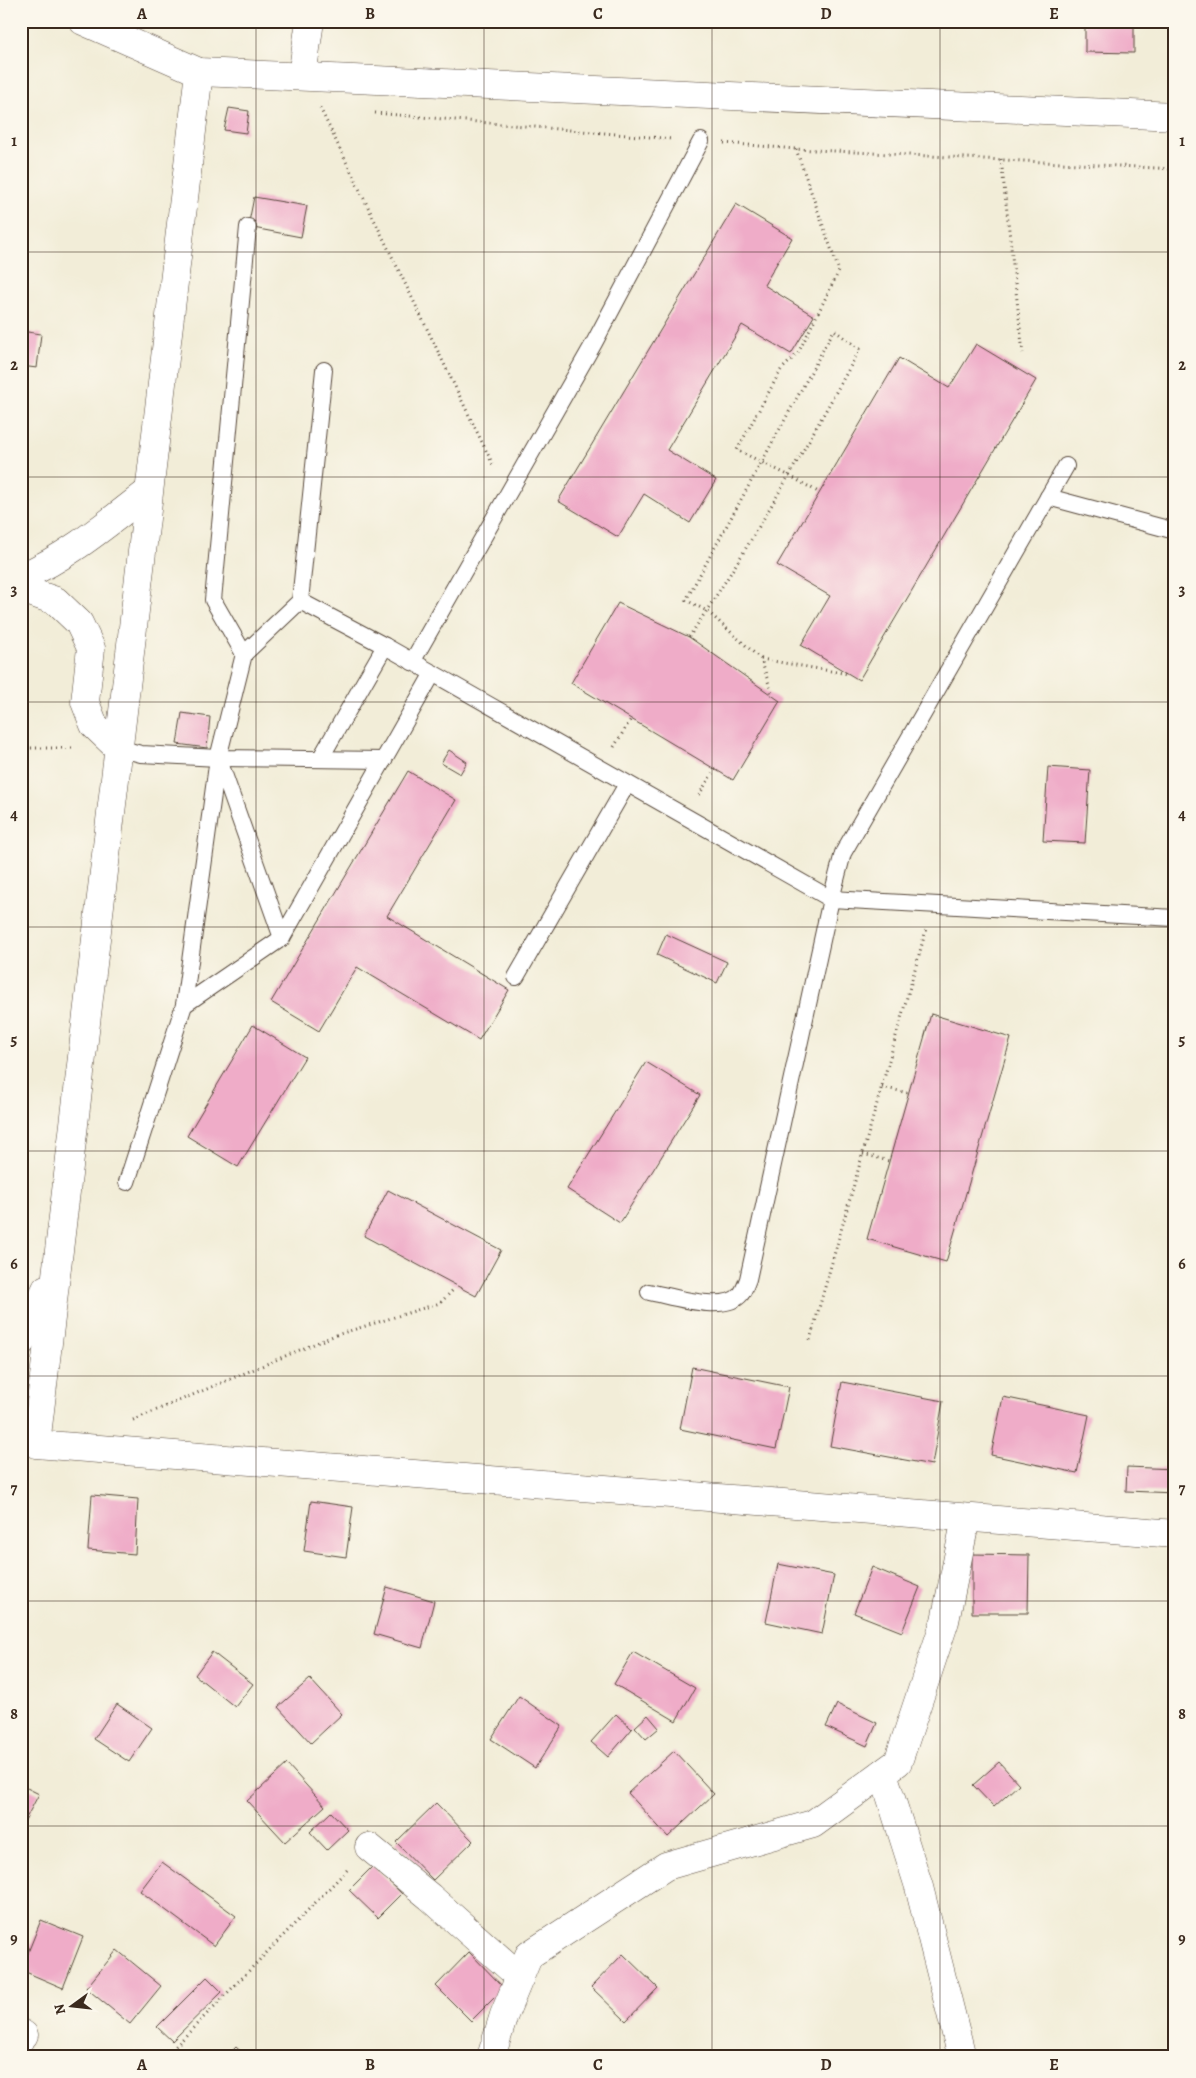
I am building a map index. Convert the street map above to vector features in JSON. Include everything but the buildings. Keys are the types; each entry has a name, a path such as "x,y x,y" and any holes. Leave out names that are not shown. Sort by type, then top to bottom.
{"street":[{"path":"83,21 199,72 1175,116"},
{"path":"302,76 310,21"},
{"path":"199,72 36,1444 1175,1534"},
{"path":"21,577 42,568 91,535 148,492"},
{"path":"21,589 56,601 79,623 92,648 85,702 94,726 118,748"},
{"path":"21,1316 57,1267"},
{"path":"21,1342 57,1267"},
{"path":"491,2057 504,2015 529,1955 666,1866 813,1824 898,1762 945,1622 966,1518"},
{"path":"883,1773 919,1887 962,2057"},
{"path":"369,1847 430,1897 520,1977"},
{"path":"21,2033 24,2035 21,2038"}],"lane":[{"path":"412,662 594,343 701,141"},
{"path":"244,654 213,600 248,226"},
{"path":"127,1182 184,1005 218,758 244,654 300,601 324,370"},
{"path":"649,1292 712,1304 730,1302 741,1294 748,1279 831,899 843,853 1066,466"},
{"path":"1048,498 1175,532"},
{"path":"300,601 385,646 831,899 1175,918"},
{"path":"320,759 385,646"},
{"path":"184,1005 282,938 433,673"},
{"path":"118,748 141,754 218,758 384,760"},
{"path":"218,758 282,938"},
{"path":"516,977 627,784"}],"path":[{"path":"320,108 508,495"},
{"path":"796,149 839,271 798,353 781,370 737,450 820,493"},
{"path":"1001,160 1023,353"},
{"path":"689,637 707,611 790,476 860,349 834,330 686,600 707,611 761,659 772,694"},
{"path":"761,659 848,674"},
{"path":"601,769 631,719"},
{"path":"21,748 118,748"},
{"path":"810,1340 933,905"},
{"path":"882,1087 908,1093"},
{"path":"863,1154 889,1161"},
{"path":"102,1450 134,1419 333,1336 440,1303 454,1290"},
{"path":"165,2057 369,1847"}]}
